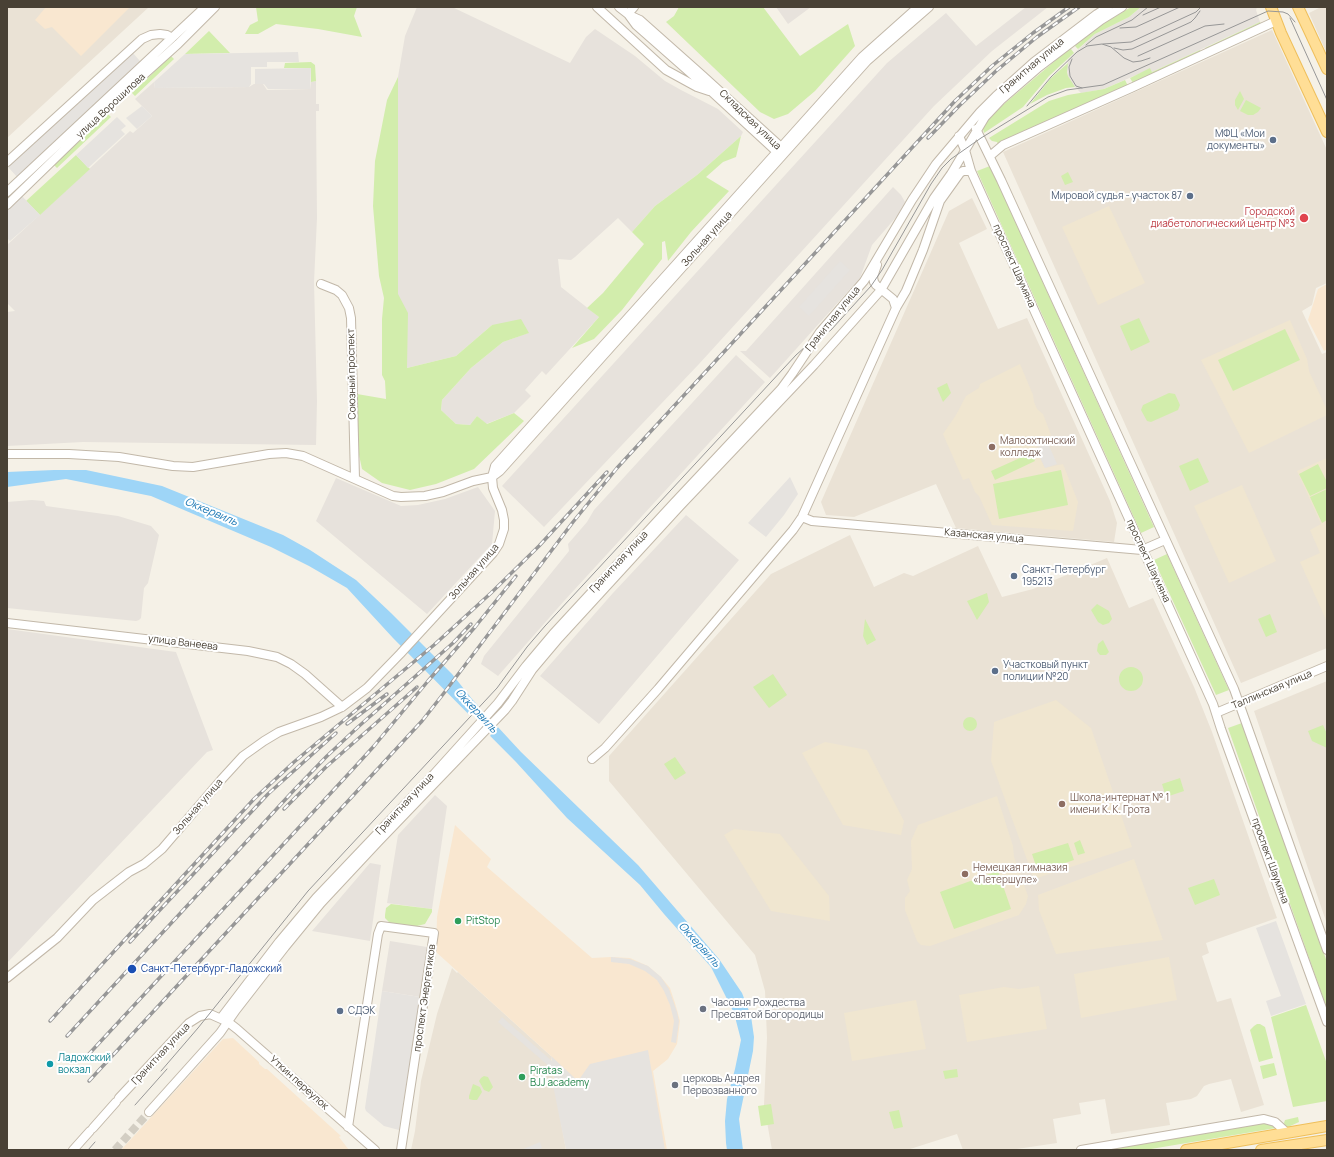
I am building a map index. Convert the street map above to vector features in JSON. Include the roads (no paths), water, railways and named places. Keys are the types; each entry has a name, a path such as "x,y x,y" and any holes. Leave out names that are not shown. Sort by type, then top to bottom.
{"main road":[{"path":"1271,7 1327,132"},
{"path":"1300,8 1327,69"},
{"path":"1186,1150 1327,1126"},
{"path":"1261,1150 1288,1148 1327,1140"}],"street":[{"name":"улица Ворошилова","path":"7,192 205,7"},
{"name":"улица Ворошилова","path":"7,205 110,105 178,44 215,7"},
{"path":"597,7 666,70 697,87 712,92"},
{"name":"Складская улица","path":"620,7 628,14 636,25 780,151"},
{"path":"628,14 634,7"},
{"name":"Зольная улица","path":"7,978 57,938 93,900 105,890 129,872 144,864 162,849 221,780 249,752 264,740 279,732 321,717 342,707 367,688 419,634 499,544 504,529 504,520 502,510 493,488 492,478 495,466 780,151 862,57 918,7"},
{"name":"Зольная улица","path":"780,151 867,61 929,7"},
{"name":"Гранитная улица","path":"149,1112 220,1034 224,1020 296,921 466,739 498,703 553,634 781,389 820,332 858,289 879,257 916,194 936,164 959,136 996,96 1034,62 1108,7"},
{"name":"Гранитная улица","path":"224,1020 321,903 512,702 532,670 558,638 680,506 814,365 881,290 937,199 976,129 985,117 1001,100 1039,67 1101,20 1122,7"},
{"name":"Складская улица","path":"628,14 640,20 703,76 780,151"},
{"path":"990,156 1003,145 1276,21"},
{"path":"7,162 142,39 151,35 160,34 167,35 172,38"},
{"path":"976,129 990,156 1234,690 1327,950"},
{"path":"959,136 971,139 986,148"},
{"name":"проспект Шаумяна","path":"959,136 965,150 971,172 1208,692 1327,1022"},
{"name":"Гранитная улица","path":"592,759 605,748 658,688 793,530 802,517 896,308 902,300 923,250 937,199 960,173 963,171 971,172"},
{"path":"879,257 873,277 876,285 893,299 896,308"},
{"name":"Союзный проспект","path":"322,284 336,290 342,296 349,308 351,318 355,479"},
{"path":"7,454 69,454 105,456 173,466 193,467 269,454 286,453 303,456 393,496 410,498 444,492 473,481 492,478"},
{"name":"Казанская улица","path":"802,517 812,521 1142,550 1165,540"},
{"name":"улица Ванеева","path":"7,623 248,651 277,657 291,664 305,674 342,707"},
{"name":"Таллинская улица","path":"1216,713 1327,666"},
{"name":"проспект Энергетиков","path":"348,1127 380,930 434,934 401,1150"},
{"name":"Гранитная улица","path":"73,1150 190,1023 205,1014 214,1015 224,1020"},
{"name":"Уткин переулок","path":"224,1020 252,1042 348,1127 368,1147 375,1150"},
{"path":"1080,1150 1264,1119 1275,1122 1287,1133"}],"water":[{"name":"Оккервиль","path":"86,470 162,486 283,535 310,550 356,580 391,613 452,674 472,699 521,752 638,865 719,959 742,993 751,1016 754,1037 753,1051 739,1119 743,1150 727,1150 725,1121 727,1099 741,1040 734,1013 711,967 640,885 567,818 516,762 393,638 347,588 309,566 271,547 151,496 66,479 7,487 7,472"}],"tunnel":[{"path":"115,1150 149,1112"}],"tram line":[{"path":"1086,45 1096,37 1132,20 1148,7"},
{"path":"1143,15 1161,7"},
{"path":"1120,28 1136,27 1180,7"},
{"path":"1103,44 1131,42 1196,12 1201,7"},
{"path":"1114,48 1123,50 1132,49 1191,22 1200,11"},
{"path":"161,1071 198,1028 308,891 497,688 527,647 545,626 796,355 805,347 831,330 871,286 882,270 931,184 942,168 951,159 981,138 1048,97 1067,90 1103,85 1268,11 1283,12 1288,14 1295,22"},
{"path":"1290,18 1327,100"},
{"path":"1138,56 1205,26 1224,24"},
{"path":"1027,106 1051,77 1077,52 1087,46 1102,44 1111,47 1124,58 1133,62 1150,58"},
{"path":"1072,59 1069,67 1070,76 1076,86 1082,88"},
{"path":"135,1105 167,1069"},
{"path":"88,1150 95,1142"}],"railway":[{"path":"89,1081 422,721 573,522 617,468 955,101 992,66 1033,33 1069,7"},
{"path":"928,138 996,71 1037,37 1079,7"},
{"path":"50,1021 254,799 294,762 434,645 491,593 539,546 607,472"},
{"path":"88,1055 374,746 475,627 516,576"},
{"path":"67,1036 327,756 453,643 471,624"},
{"path":"284,809 326,767 417,687"},
{"path":"347,724 387,694"},
{"path":"130,942 268,794 336,733"}],"place":[{"name":"МФЦ «Мои документы»","path":"1273,140"},
{"name":"Мировой судья - участок 87","path":"1190,196"},
{"name":"Городской диабетологический центр №3","path":"1304,218"},
{"name":"Малоохтинский колледж","path":"992,447"},
{"name":"Санкт-Петербург 195213","path":"1014,576"},
{"name":"Участковый пункт полиции №20","path":"995,671"},
{"name":"Школа-интернат № 1 имени К. К. Грота","path":"1062,804"},
{"name":"Немецкая гимназия «Петершуле»","path":"965,874"},
{"name":"PitStop","path":"458,921"},
{"name":"Санкт-Петербург-Ладожский","path":"132,969"},
{"name":"Часовня Рождества Пресвятой Богородицы","path":"703,1009"},
{"name":"СДЭК","path":"340,1011"},
{"name":"Ладожский вокзал","path":"50,1064"},
{"name":"Piratas BJJ academy","path":"522,1077"},
{"name":"церковь Андрея Первозванного","path":"675,1085"}]}
